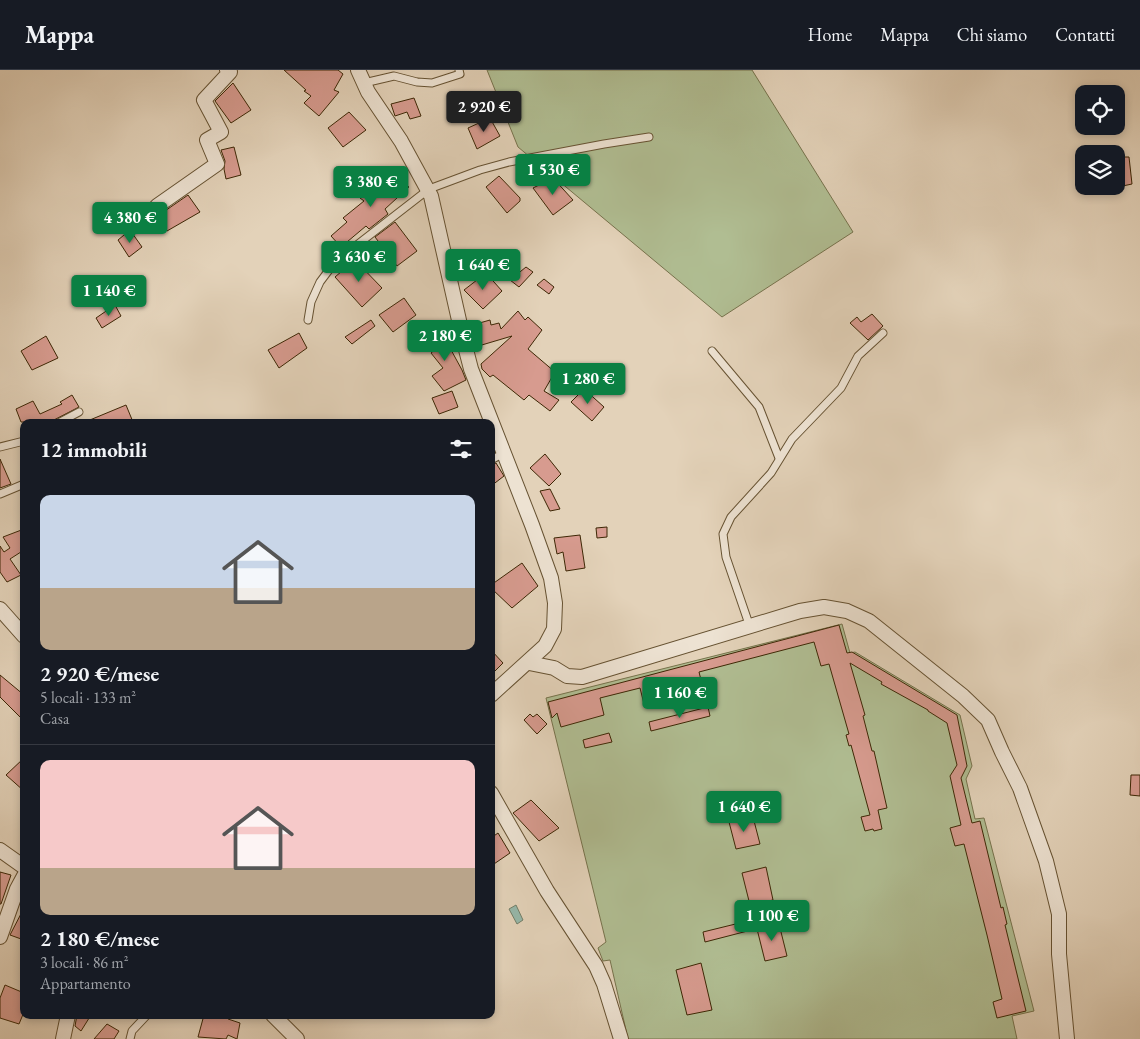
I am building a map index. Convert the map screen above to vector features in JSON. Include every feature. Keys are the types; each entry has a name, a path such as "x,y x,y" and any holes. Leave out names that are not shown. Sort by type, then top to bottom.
{"street":[{"path":"157,206 218,164 206,140 221,132 204,100 230,72 227,70"},
{"path":"358,70 364,83 429,189 471,369 491,419"},
{"path":"495,430 551,578 554,603 554,629 546,646 495,692"},
{"path":"529,663 554,668 567,676 582,678 800,611 824,608 847,611 869,621 963,696 988,720 1020,788 1046,862 1059,914 1059,954 1067,1039"},
{"path":"0,609 20,632"},
{"path":"550,636 554,668"},
{"path":"495,800 547,891 596,966 604,984 621,1039"},
{"path":"0,850 20,864"},
{"path":"0,937 16,889 20,882"},
{"path":"62,1039 67,1019"},
{"path":"277,1019 297,1039"}],"lane":[{"path":"364,83 394,76 417,82 432,83 460,74 459,70"},
{"path":"308,320 312,302 320,282 336,262 429,189 500,164 649,137"},
{"path":"750,627 726,557 723,534 731,518 771,473 792,439 841,388 858,356 883,334"},
{"path":"712,351 759,407 779,458"},
{"path":"66,419 79,412"},
{"path":"0,448 20,442"},
{"path":"495,458 504,453"},
{"path":"0,494 20,486"},
{"path":"130,1039 132,1031 143,1019"}],"shaded area":[{"path":"487,70 752,70 853,232 722,317 518,147"},
{"path":"842,624 850,653 855,652 960,715 972,766 966,779 975,819 984,818 1034,1011 1012,1016 1017,1039 628,1039 610,960 603,961 598,948 606,942 546,698"},
{"path":"516,905 523,920 517,924 509,909"}],"building":[{"path":"284,70 338,70 343,74 334,90 339,92 319,116 304,103 311,96"},
{"path":"233,83 251,110 231,123 215,101"},
{"path":"414,98 421,116 410,119 407,112 395,116 391,104"},
{"path":"349,112 366,130 343,147 328,128"},
{"path":"490,118 500,136 477,149 468,128"},
{"path":"234,147 241,175 226,179 225,161 221,150"},
{"path":"1125,157 1129,157 1132,184 1125,186"},
{"path":"541,161 543,171 526,173 525,164"},
{"path":"393,171 409,187 385,209 388,214 369,229 366,226 341,247 331,236 347,222 343,218 364,201 360,198"},
{"path":"499,176 520,198 520,201 507,213 486,187"},
{"path":"553,178 573,200 553,215 533,188"},
{"path":"188,195 200,212 167,231 156,214 162,213"},
{"path":"395,222 417,251 397,266 375,237"},
{"path":"130,230 142,247 129,257 118,240"},
{"path":"355,260 382,288 362,307 335,277"},
{"path":"526,267 533,272 519,287 510,280"},
{"path":"486,273 502,291 483,309 464,290"},
{"path":"544,279 554,287 549,294 537,285"},
{"path":"404,298 416,315 393,332 379,315"},
{"path":"115,305 121,316 102,328 96,318"},
{"path":"518,311 525,320 528,317 542,330 528,349 555,372 544,391 559,400 550,411 529,395 524,400 493,375 490,377 482,369 481,364 512,336 475,347 469,326 490,320 491,325 499,323 501,329"},
{"path":"872,314 883,326 868,340 850,323 857,317 861,322"},
{"path":"371,320 375,326 352,344 345,337"},
{"path":"438,326 466,380 444,391 432,376 443,368 431,353 437,348 425,336"},
{"path":"299,333 307,348 279,368 268,350"},
{"path":"46,336 58,358 32,370 21,351"},
{"path":"584,389 604,407 592,421 571,402"},
{"path":"452,391 458,407 439,414 432,398"},
{"path":"72,395 79,407 56,419 20,419 16,409 33,401 40,414 62,404 60,402"},
{"path":"126,405 132,419 92,419"},
{"path":"545,454 561,474 549,486 530,468"},
{"path":"0,459 11,484 0,488"},
{"path":"495,463 504,476 495,483"},
{"path":"550,489 560,509 550,511 540,491"},
{"path":"607,527 607,537 597,538 596,528"},
{"path":"20,531 20,553 10,559 20,576 7,582 0,572 0,546 4,552 10,548 3,537"},
{"path":"580,535 585,568 566,571 563,552 557,554 554,538"},
{"path":"522,563 538,586 512,608 495,592 495,582"},
{"path":"839,625 847,653 852,652 957,715 967,766 961,778 972,823 980,821 1001,908 1003,907 1007,924 1005,925 1026,1011 997,1018 993,1002 1002,999 987,935 964,844 955,846 950,828 961,825 950,776 957,765 947,723 928,710 881,684 882,682 850,663 865,715 863,716 872,751 874,751 887,808 878,810 882,829 874,831 873,829 865,831 861,817 870,815 851,745 849,746 846,735 849,734 829,664 821,666 814,642 699,672 703,688 644,704 640,688 600,698 604,715 561,727 557,713 552,718 548,702"},
{"path":"495,654 503,663 495,671"},
{"path":"0,675 20,692 20,717 0,697"},
{"path":"708,707 710,716 651,731 649,722"},
{"path":"530,714 533,717 537,714 547,724 537,734 524,720"},
{"path":"609,733 612,742 585,748 583,740"},
{"path":"20,762 20,787 6,775"},
{"path":"1131,775 1140,775 1140,796 1130,795"},
{"path":"531,800 559,828 539,841 513,813"},
{"path":"753,817 760,844 736,849 729,822"},
{"path":"498,833 510,853 495,863 495,835"},
{"path":"766,867 773,900 750,905 742,873"},
{"path":"0,872 11,875 1,904 0,904"},
{"path":"20,916 20,939 10,935"},
{"path":"760,918 763,927 705,942 703,932"},
{"path":"779,924 787,956 765,961 757,929"},
{"path":"701,963 712,1010 687,1015 676,970"},
{"path":"5,985 20,991 21,1019 19,1024 0,1018 0,998"},
{"path":"76,1019 88,1019 81,1031 75,1026"},
{"path":"203,1019 228,1019 240,1023 237,1039 228,1035 226,1039 198,1037"},
{"path":"107,1024 119,1031 114,1039 94,1039"}]}
